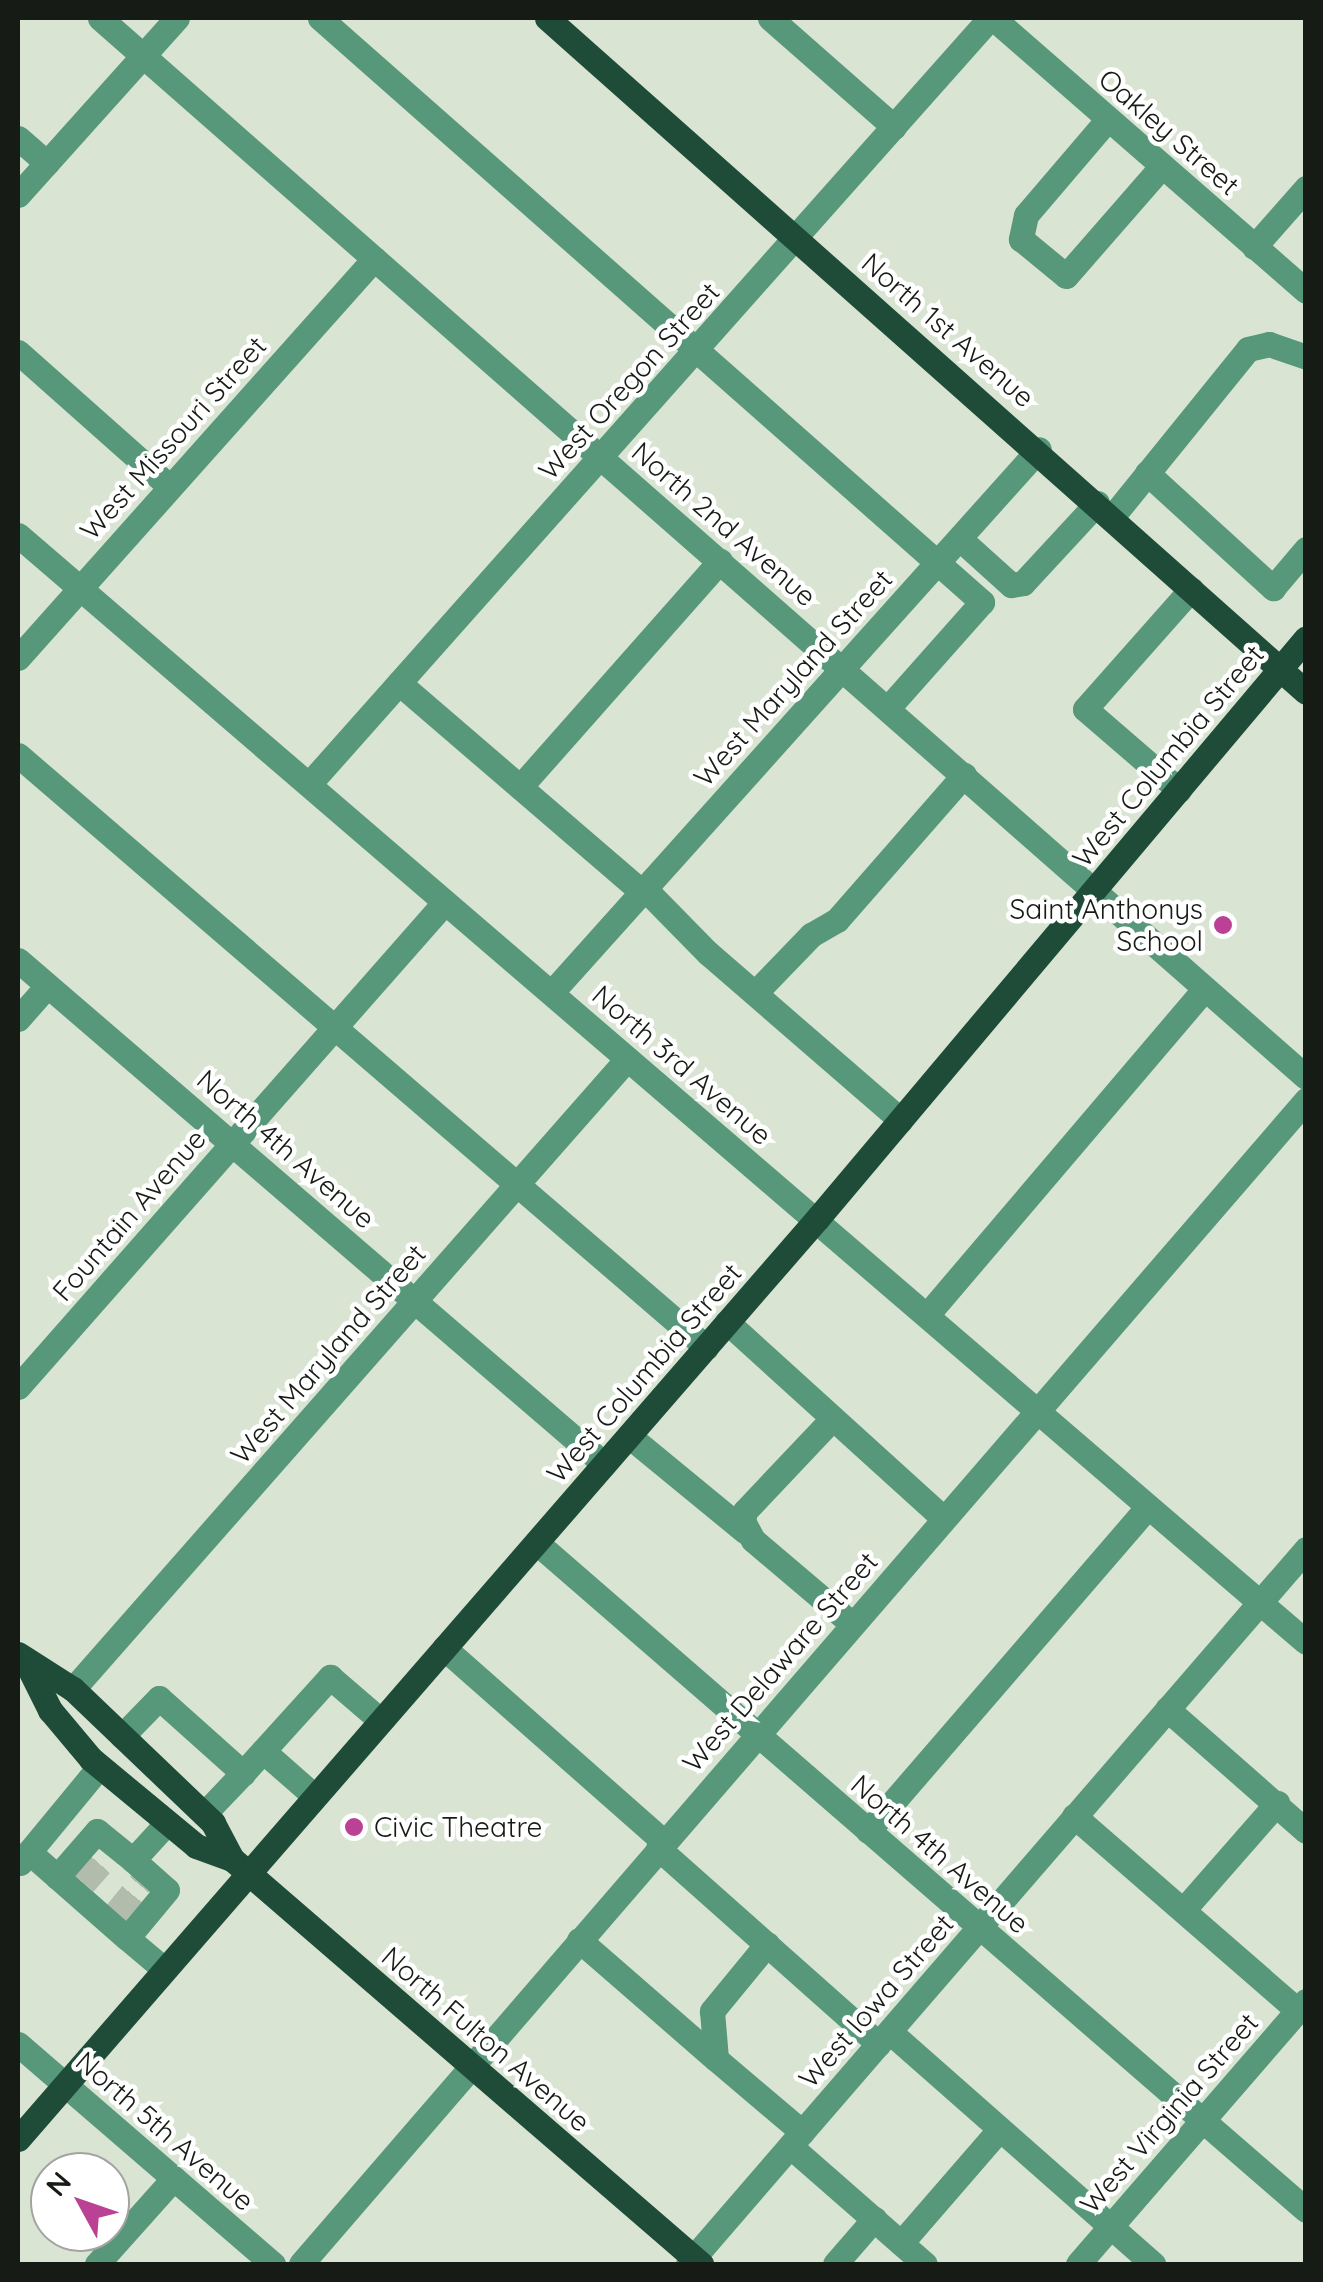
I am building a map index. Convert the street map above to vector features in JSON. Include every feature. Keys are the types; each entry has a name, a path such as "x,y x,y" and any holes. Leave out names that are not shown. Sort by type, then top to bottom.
{"main road":[{"name":"North 1st Avenue","path":"547,18 1039,449 1306,692"},
{"name":"West Columbia Street","path":"22,2126 164,1969 240,1866 313,1795 380,1720 817,1219 1306,638"},
{"name":"North Fulton Avenue","path":"22,1658 73,1689 204,1814 240,1866 694,2262"},
{"name":"North Fulton Avenue","path":"22,1658 50,1710 100,1767 196,1846 240,1866"}],"street":[{"name":"North 2nd Avenue","path":"100,18 1306,1077"},
{"path":"18,196 177,18"},
{"path":"320,18 700,348 982,602 888,708"},
{"path":"770,18 894,127"},
{"name":"West Oregon Street","path":"310,783 992,18"},
{"name":"Oakley Street","path":"992,18 1306,292"},
{"path":"1108,119 1026,215 1021,239 1066,276 1162,166"},
{"path":"18,138 47,163"},
{"path":"1254,247 1306,188"},
{"name":"West Missouri Street","path":"18,658 374,259"},
{"path":"960,539 1010,585 1023,583 1147,472 1248,349 1268,344 1305,355"},
{"path":"18,352 170,487"},
{"name":"West Maryland Street","path":"552,992 1039,449"},
{"path":"1147,472 1273,588 1306,548"},
{"name":"North 3rd Avenue","path":"18,535 1306,1642"},
{"path":"520,787 720,561"},
{"path":"1179,790 1085,709 1191,589"},
{"path":"399,683 643,891 901,1120"},
{"path":"18,756 332,1030 706,1347"},
{"path":"755,993 811,935 836,920 964,775"},
{"name":"Fountain Avenue","path":"18,1388 445,902"},
{"name":"North 4th Avenue","path":"18,960 604,1464"},
{"path":"18,1019 46,986"},
{"path":"927,1315 1204,989"},
{"name":"West Maryland Street","path":"73,1689 628,1059"},
{"name":"West Delaware Street","path":"302,2264 1306,1100"},
{"path":"727,1322 943,1518"},
{"path":"746,1532 745,1511 832,1419"},
{"path":"628,1436 852,1624"},
{"path":"868,1831 1148,1507"},
{"name":"North 4th Avenue","path":"536,1543 1306,2210"},
{"name":"West Iowa Street","path":"694,2262 1306,1549"},
{"path":"444,1648 767,1944 999,2130 1152,2264"},
{"path":"204,1814 330,1676 380,1720"},
{"path":"122,1736 159,1698 243,1773"},
{"path":"1167,1710 1306,1830"},
{"path":"263,1752 313,1795"},
{"path":"100,1767 23,1859 72,1885 164,1969"},
{"path":"1185,1908 1277,1803"},
{"path":"1074,1816 1301,2005"},
{"path":"131,1862 166,1824"},
{"path":"72,1885 97,1831 167,1890 117,1924"},
{"path":"579,1940 716,2059 874,2219 926,2264"},
{"path":"716,2059 712,2011 767,1944"},
{"name":"West Virginia Street","path":"1078,2264 1301,2005"},
{"name":"North 5th Avenue","path":"19,2049 273,2264"},
{"path":"901,2244 999,2130"},
{"path":"97,2264 174,2178"},
{"path":"835,2264 874,2219"}],"tunnel":[{"path":"84,1883 113,1850"},
{"path":"116,1913 145,1878"}],"place":[{"name":"Saint Anthonys School","path":"1223,925"},
{"name":"Civic Theatre","path":"354,1827"}]}
